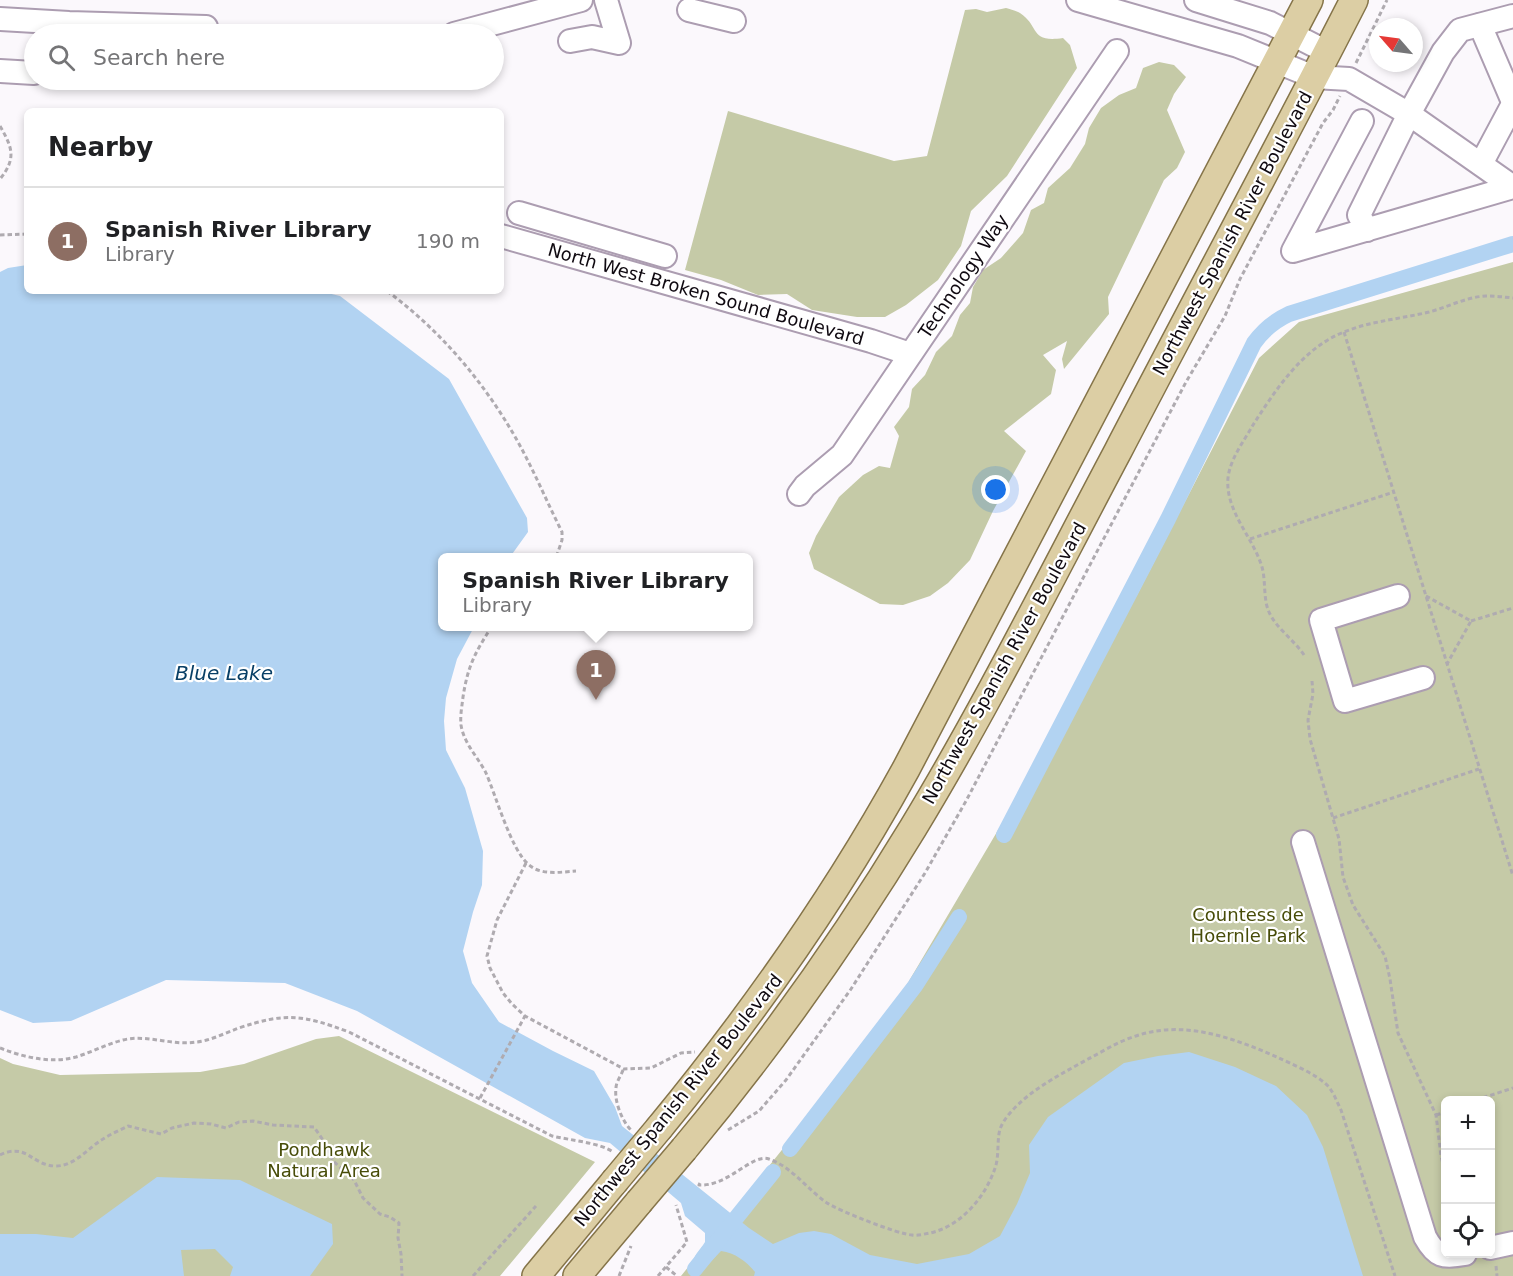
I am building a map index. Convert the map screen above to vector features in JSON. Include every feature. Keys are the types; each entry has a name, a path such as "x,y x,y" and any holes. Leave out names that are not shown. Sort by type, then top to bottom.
{"main road":[{"name":"Northwest Spanish River Boulevard","path":"536,1276 722,1051 791,957 879,818 1310,0"},
{"name":"Northwest Spanish River Boulevard","path":"577,1276 684,1149 778,1028 908,836 1041,597 1354,0"},
{"path":"879,818 908,836"}],"street":[{"path":"491,24 581,0"},
{"path":"570,40 592,37 618,43 606,0"},
{"path":"1078,0 1238,46 1314,77 1349,79 1410,114 1513,187"},
{"path":"1196,0 1258,18 1327,52"},
{"path":"689,10 734,21"},
{"path":"1367,230 1359,215 1410,114 1449,44 1460,30 1513,16"},
{"path":"0,19 34,24"},
{"path":"1480,25 1513,103 1481,164"},
{"name":"Technology Way","path":"799,494 805,486 842,455 1117,51"},
{"path":"0,71 24,72"},
{"path":"1362,121 1293,251 1513,187"},
{"path":"524,243 525,215 665,256"},
{"name":"North West Broken Sound Boulevard","path":"504,237 910,354"},
{"path":"1398,596 1321,620 1345,701 1423,678"},
{"path":"1303,842 1425,1237 1431,1248 1441,1255"},
{"path":"1495,1247 1513,1243"}],"path":[{"path":"724,1133 759,1111 786,1080 851,989 925,873 966,801 1186,381 1225,316 1239,279 1323,123 1333,110 1387,0"},
{"path":"0,126 11,145 10,167 0,179"},
{"path":"0,235 24,234"},
{"path":"391,294 421,318 470,369 517,441 562,532 558,553"},
{"path":"1304,654 1269,612 1262,567 1250,539 1236,516 1230,499 1228,479 1231,465 1261,412 1308,353 1344,332 1397,317 1428,312 1469,299 1487,296 1513,298"},
{"path":"1344,332 1513,876"},
{"path":"1250,539 1394,492"},
{"path":"1426,596 1471,621"},
{"path":"1447,664 1471,621 1513,608"},
{"path":"490,631 472,659 467,672 461,724 464,736 484,771 508,831 526,863 542,872 576,871"},
{"path":"1312,681 1313,694 1308,720 1310,739 1339,839 1343,877 1353,905 1385,956 1398,1033 1436,1115 1441,1156"},
{"path":"1333,818 1480,769"},
{"path":"526,863 497,920 487,956 490,968 505,997 525,1016 624,1070 651,1068 686,1052 701,1053"},
{"path":"0,1048 30,1057 56,1059 74,1057 124,1040 198,1042 254,1023 273,1018 296,1016 349,1032 552,1136 601,1145 614,1153"},
{"path":"480,1098 525,1016"},
{"path":"700,1183 713,1184 726,1179 763,1158 782,1165 828,1204 890,1230 912,1235 931,1233 951,1225 965,1215 974,1204 993,1172 999,1152 1000,1129 1004,1121 1022,1101 1042,1085 1131,1037 1160,1030 1192,1030 1250,1045 1285,1061 1327,1086 1341,1110 1395,1276"},
{"path":"624,1070 617,1083 616,1094 624,1121 632,1131"},
{"path":"1491,1096 1513,1089"},
{"path":"1436,1115 1441,1114"},
{"path":"0,1155 9,1150 27,1153 40,1164 57,1166 76,1160 93,1146 128,1126 161,1134 172,1128 194,1123 226,1128 239,1122 254,1121 273,1125 295,1124 314,1127 327,1146 333,1161 354,1180 363,1198 380,1214 399,1223 398,1238 402,1276"},
{"path":"658,1276 687,1242 676,1205"},
{"path":"473,1276 536,1206"},
{"path":"620,1276 632,1244"},
{"path":"666,1267 677,1276"}],"green space":[{"path":"1006,8 1020,13 1040,36 1052,39 1063,38 1070,45 1077,68 1007,176 971,211 961,246 938,280 906,305 885,317 857,317 812,310 787,294 758,295 721,280 685,270 728,111 894,161 927,156 965,10 976,9 987,12"},
{"path":"1159,62 1174,65 1186,77 1174,94 1167,110 1185,152 1177,168 1164,180 1108,297 1109,314 1064,369 1062,359 1067,341 1043,355 1056,370 1051,394 1004,431 1026,451 993,511 970,560 948,583 930,596 903,605 880,604 814,569 809,553 816,536 839,497 863,475 879,466 890,468 899,436 894,427 909,407 912,389 925,375 936,352 952,336 960,315 970,303 973,287 983,270 1001,258 1023,233 1031,210 1044,203 1048,188 1070,168 1085,144 1089,128 1101,108 1119,95 1136,88 1143,68"},
{"name":"Countess de Hoernle Park","path":"1513,262 1513,1276 681,1276 886,1020 1138,593 1259,358 1299,322"},
{"name":"Pondhawk Natural Area","path":"339,1036 595,1162 500,1276 0,1276 0,1058 13,1064 60,1075 200,1072 244,1064 316,1039"}],"water":[{"name":"Blue Lake","path":"24,265 24,294 332,294 340,296 449,379 527,518 528,532 513,553 438,553 438,631 472,631 457,659 446,698 444,721 446,750 465,788 483,851 482,885 463,951 472,983 499,1022 594,1071 615,1107 622,1126 749,1228 773,1244 799,1233 814,1231 831,1234 870,1255 917,1264 969,1254 1000,1236 1030,1173 1029,1145 1048,1117 1124,1063 1189,1052 1235,1067 1276,1086 1307,1115 1323,1147 1363,1276 754,1276 755,1272 744,1261 721,1251 703,1270 696,1271 693,1268 694,1260 705,1242 705,1233 685,1216 681,1203 610,1143 585,1138 357,1011 285,983 166,980 71,1021 33,1023 0,1010 0,272"},
{"path":"157,1177 240,1180 332,1224 333,1244 310,1276 230,1276 233,1267 215,1249 181,1250 184,1276 0,1276 0,1234 36,1234 73,1238"}],"waterway":[{"path":"1004,835 1168,519 1254,343 1274,323 1289,314 1513,244"},
{"path":"790,1149 915,986 959,917"},
{"path":"695,1269 773,1172"}],"place":[{"name":"Spanish River Library","path":"596,700"}]}
